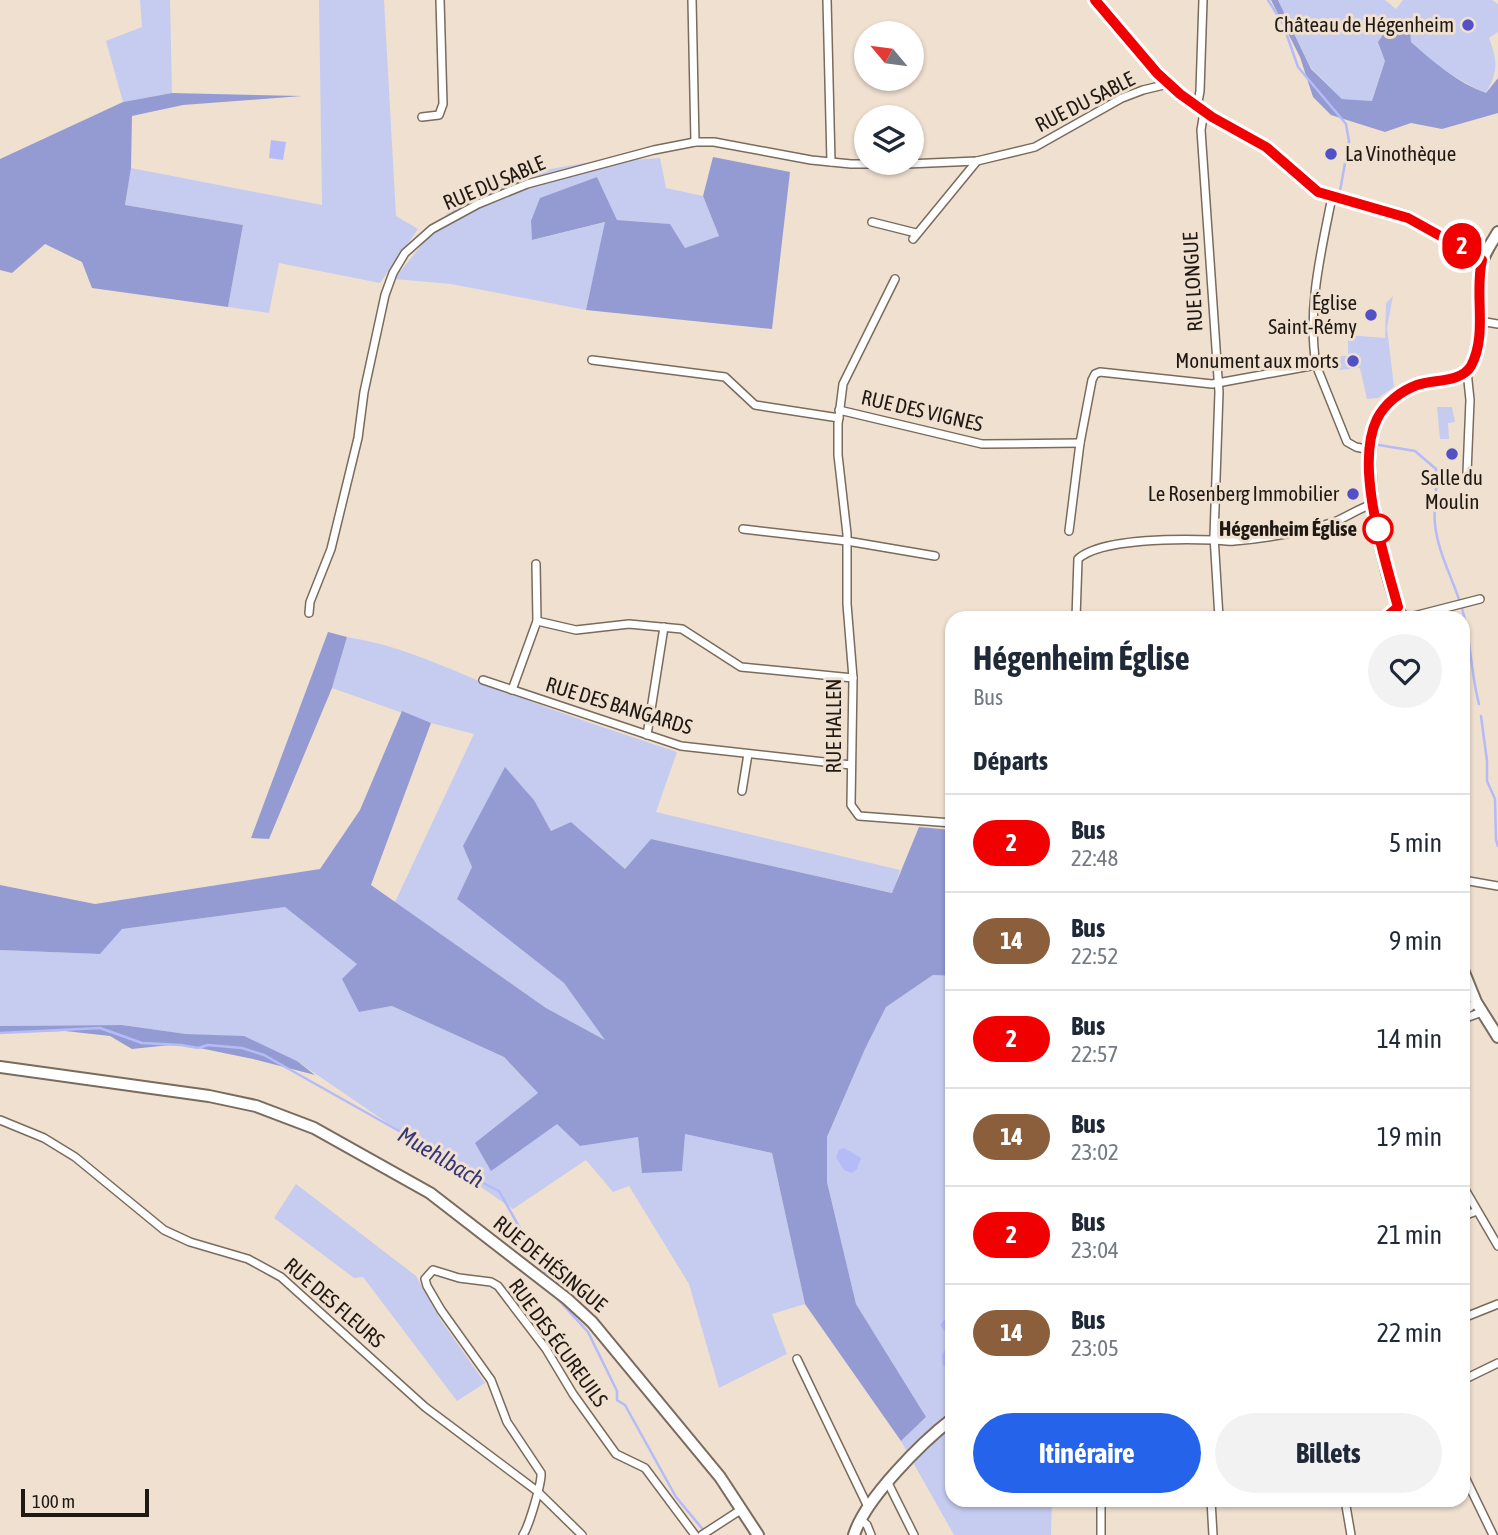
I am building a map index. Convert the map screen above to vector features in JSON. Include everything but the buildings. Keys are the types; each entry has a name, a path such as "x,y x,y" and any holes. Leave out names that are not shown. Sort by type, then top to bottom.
{"street":[{"path":"422,117 439,115 443,104 440,0"},
{"path":"692,0 695,142"},
{"path":"827,0 831,162"},
{"path":"1095,0 1168,84 1200,110 1266,147 1318,192 1397,213 1453,243 1472,250 1482,260"},
{"name":"RUE LONGUE","path":"1203,0 1200,110 1218,384 1215,540 1219,611"},
{"name":"RUE DU SABLE","path":"309,613 310,602 331,549 358,438 364,392 385,295 393,273 405,253 432,229 478,204 527,184 654,150 695,142 714,142 831,162 907,164 977,161 1035,147 1122,98 1143,89 1168,84"},
{"path":"873,222 915,236 977,161"},
{"path":"1332,197 1315,293 1313,323 1316,365 1347,442 1370,450"},
{"path":"1401,611 1373,504 1370,450 1377,419 1396,397 1418,385 1459,376 1467,371 1474,357 1480,321 1482,260 1498,232"},
{"name":"RUE HALLEN","path":"895,279 843,384 839,414 838,455 846,517 846,604 853,678 851,805 859,816 945,822"},
{"path":"1480,321 1498,324"},
{"name":"RUE DES VIGNES","path":"592,360 725,377 755,405 839,414 982,444 1080,443"},
{"path":"1069,531 1080,443 1092,380 1096,374 1100,372 1218,384 1316,365"},
{"path":"1467,371 1470,400 1467,474"},
{"path":"1076,611 1078,559 1085,552 1096,548 1146,541 1232,541 1337,521 1373,504"},
{"path":"743,529 935,555"},
{"path":"512,690 537,621 536,564"},
{"path":"1419,611 1480,599"},
{"path":"537,621 576,630 629,624 682,629 741,667 853,678"},
{"path":"647,735 664,627"},
{"name":"RUE DES BANGARDS","path":"483,680 681,746 851,765"},
{"path":"741,791 748,754"},
{"path":"1470,881 1498,886"},
{"path":"1474,1009 1498,1040"},
{"name":"RUE DE HÉSINGUE","path":"0,1067 225,1098 256,1106 305,1124 360,1152 442,1202 599,1329 700,1452 758,1535"},
{"name":"RUE DES FLEURS","path":"0,1120 36,1134 75,1157 164,1230 190,1242 248,1259 275,1273 425,1407 537,1491 582,1535"},
{"path":"1470,1198 1498,1246"},
{"path":"1470,1214 1477,1211"},
{"name":"RUE DES ÉCUREUILS","path":"537,1491 541,1473 508,1422 491,1380 427,1286 425,1279 429,1272 436,1270 449,1276 491,1282 498,1286 546,1349 573,1394 616,1454 645,1468 695,1535"},
{"path":"1470,1315 1498,1304"},
{"path":"797,1359 872,1502"},
{"path":"1470,1377 1498,1363"},
{"path":"854,1535 860,1519 872,1502 945,1424"},
{"path":"888,1483 914,1535"},
{"path":"1470,1487 1493,1535"},
{"path":"523,1535 530,1521 537,1491"},
{"path":"1101,1507 1101,1535"},
{"path":"1211,1507 1213,1535"},
{"path":"1346,1507 1351,1535"},
{"path":"702,1535 742,1510"},
{"path":"860,1519 867,1525 871,1535"}],"shaded area":[{"path":"140,0 170,0 172,93 123,102 106,41 142,27"},
{"path":"319,0 384,0 396,216 418,229 380,283 279,263 269,313 228,307 243,225 125,205 131,168 322,205"},
{"path":"1271,0 1278,0 1311,69 1342,99 1372,101 1385,61 1378,42 1390,25 1410,31 1411,42 1419,50 1476,89 1486,93 1498,78 1498,113 1442,129 1411,123 1385,132 1331,115 1313,97 1300,57"},
{"path":"1278,0 1385,0 1396,9 1403,0 1492,0 1498,4 1498,32 1489,38 1495,60 1493,79 1486,93 1469,84 1423,55 1411,42 1409,31 1385,61 1372,101 1342,99 1311,68"},
{"path":"172,93 302,96 183,105 132,116 131,168 125,205 243,225 228,307 92,288 82,262 45,244 12,273 0,270 0,159 123,102"},
{"path":"271,140 286,142 283,160 269,158"},
{"path":"713,157 790,172 772,329 586,310 605,222 532,240 531,221 540,198 597,177 617,220 670,224 685,248 719,236 703,196"},
{"path":"660,158 666,188 703,196 719,236 685,248 670,224 617,220 597,177 531,221 533,240 606,222 586,310 451,284 394,279 455,204 516,175 585,163"},
{"path":"1393,296 1387,328 1394,387 1378,398 1367,399 1360,368 1328,371 1326,356 1348,356 1348,335 1385,338 1386,303"},
{"path":"1437,407 1452,407 1455,422 1448,423 1449,439 1440,439"},
{"path":"328,632 347,637 332,688 269,839 251,838"},
{"path":"347,637 410,653 551,709 677,752 656,812 900,870 893,893 651,839 626,870 571,822 551,831 534,800 505,768 472,867 457,899 564,983 607,1041 546,1008 395,902 474,734 431,723 332,688"},
{"path":"402,711 431,723 371,885 546,1008 605,1040 564,983 457,899 472,867 463,846 505,767 534,800 551,831 571,822 625,869 651,839 892,893 919,827 945,829 945,976 933,975 886,1007 827,1137 827,1182 856,1304 926,1417 901,1441 805,1304 772,1153 685,1134 682,1171 642,1173 638,1137 580,1146 557,1124 491,1171 475,1143 538,1093 504,1057 392,1006 359,1012 342,979 357,964 285,907 122,929 100,954 0,950 0,885 95,904 320,869 360,810"},
{"path":"285,907 358,964 359,1012 392,1006 504,1057 538,1093 476,1143 557,1123 580,1146 638,1136 642,1172 685,1134 772,1153 805,1304 772,1314 787,1354 719,1388 689,1284 629,1186 613,1192 586,1160 513,1209 297,1061 244,1037 186,1034 122,1025 0,1026 0,950 100,954 121,929"},
{"path":"933,975 945,976 945,1507 1052,1507 1051,1535 954,1535 901,1441 926,1417 856,1304 827,1182 827,1137 886,1007"},
{"path":"122,1025 186,1034 244,1036 297,1061 315,1075 180,1044 132,1049 110,1036 65,1031 0,1033 0,1026"},
{"path":"844,1148 861,1158 857,1169 852,1173 844,1170 836,1157 839,1150"},
{"path":"296,1184 416,1276 440,1319 485,1383 457,1401 363,1277 354,1278 274,1218"},
{"path":"945,1320 945,1331 940,1325"},
{"path":"945,1350 945,1366 943,1366 942,1355"}],"waterway":[{"path":"1268,0 1283,24 1298,67 1346,124 1349,141 1340,191"},
{"path":"1379,445 1415,451 1436,469 1437,535 1463,611"},
{"path":"1470,650 1479,704"},
{"path":"1481,716 1487,781 1495,799 1498,846"},
{"name":"Muehlbach","path":"0,1033 100,1028 142,1043 198,1048 208,1045 242,1048 264,1055 415,1140 432,1158 499,1191 549,1280"},
{"name":"Muehlbach","path":"555,1296 588,1332 617,1391 617,1400 625,1405 676,1497 705,1532"}],"bus line":[{"name":"2","path":"1095,0 1168,84 1197,108 1266,147 1318,192 1414,220 1453,243 1472,250 1482,260 1480,321 1471,365 1459,376 1418,385 1396,397 1385,407 1374,428 1370,450 1370,481 1398,607 1391,611"}],"place":[{"name":"Château de Hégenheim","path":"1468,25"},
{"name":"La Vinothèque","path":"1331,154"},
{"name":"Église Saint-Rémy","path":"1371,315"},
{"name":"Monument aux morts","path":"1353,361"},
{"name":"Salle du Moulin","path":"1452,454"},
{"name":"Le Rosenberg Immobilier","path":"1353,494"},
{"name":"Hégenheim Église","path":"1378,529"}]}
